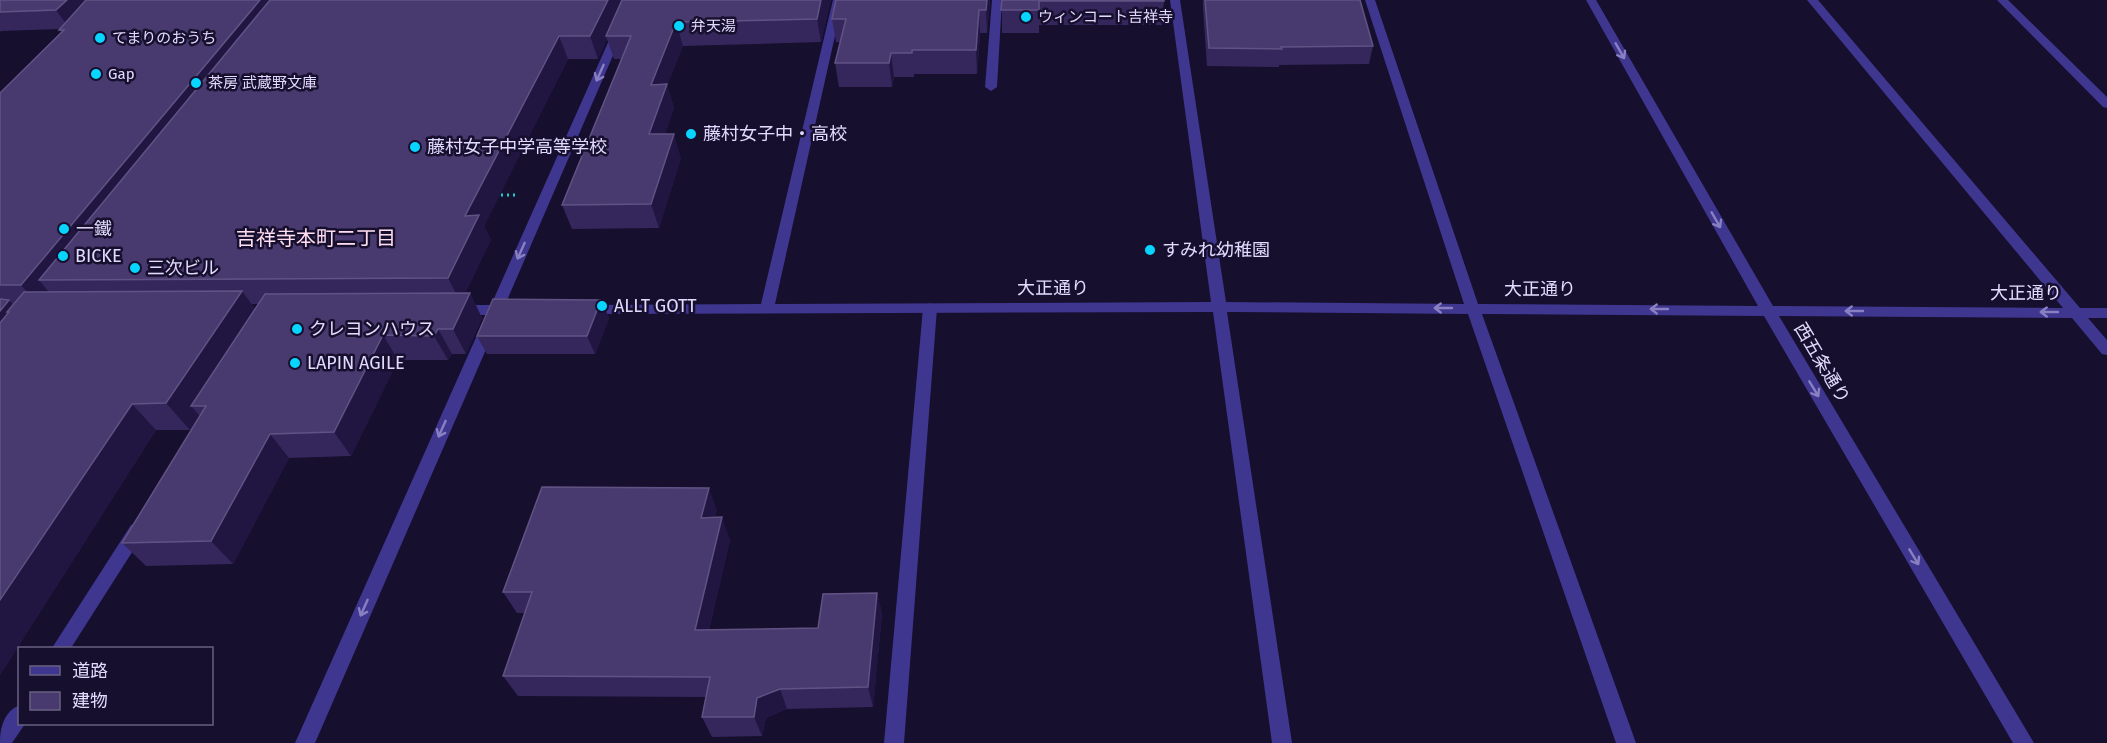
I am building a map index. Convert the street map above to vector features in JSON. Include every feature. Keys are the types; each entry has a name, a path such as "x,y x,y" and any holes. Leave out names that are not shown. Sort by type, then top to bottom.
{"street":[{"path":"305,743 632,0"},
{"path":"767,309 838,0"},
{"path":"991,87 996,0"},
{"path":"1175,0 1282,743"},
{"path":"1370,0 1473,309 1626,743"},
{"name":"西五条通り","path":"1591,0 1768,310 2024,743"},
{"path":"1812,0 2107,350"},
{"path":"2002,0 2107,104"},
{"name":"大正通り","path":"566,310 1218,307 2107,313"},
{"path":"894,743 930,308"},
{"path":"449,310 518,310"},
{"path":"63,647 144,519"},
{"path":"1,743 18,717"}],"building":[{"path":"0,0 67,0 56,10 0,12"},
{"path":"86,0 260,0 21,285 0,285 0,93 64,30 59,30"},
{"name":"藤村女子中学高等学校","path":"270,0 608,0 590,36 559,36 465,216 479,215 448,278 39,280"},
{"path":"622,0 821,0 817,19 676,22 651,85 667,84 649,134 674,134 651,204 562,205 631,36 606,36"},
{"path":"836,0 987,0 986,10 979,10 976,50 912,50 912,53 891,53 889,63 835,63 846,19 832,19"},
{"path":"1002,0 1164,1 1039,1 1039,10 1001,10"},
{"path":"1205,0 1360,0 1373,46 1281,47 1282,49 1209,48"},
{"path":"242,291 166,403 132,404 0,600 0,323 9,312 7,312 24,292"},
{"path":"470,293 453,329 438,329 434,336 383,335 334,432 270,434 211,541 122,543 206,406 191,406 265,294"},
{"path":"0,299 9,300 0,311"},
{"path":"493,299 601,300 587,336 477,336"},
{"path":"542,487 709,488 701,518 722,517 695,630 818,628 823,594 877,593 868,687 780,689 757,698 754,717 702,717 710,677 503,676 532,592 503,592"}],"place":[{"name":"ウィンコート吉祥寺","path":"1026,17"},
{"name":"弁天湯","path":"679,26"},
{"name":"てまりのおうち","path":"100,38"},
{"name":"Gap","path":"96,74"},
{"name":"茶房 武蔵野文庫","path":"196,83"},
{"name":"藤村女子中・高校","path":"691,134"},
{"name":"藤村女子中学高等学校","path":"415,147"},
{"name":"一鐵","path":"64,229"},
{"name":"すみれ幼稚園","path":"1150,250"},
{"name":"BICKE","path":"63,256"},
{"name":"三次ビル","path":"135,268"},
{"name":"ALLT GOTT","path":"602,306"},
{"name":"クレヨンハウス","path":"297,329"},
{"name":"LAPIN AGILE","path":"295,363"}],"district":[{"name":"吉祥寺本町二丁目","path":"316,238"}]}
